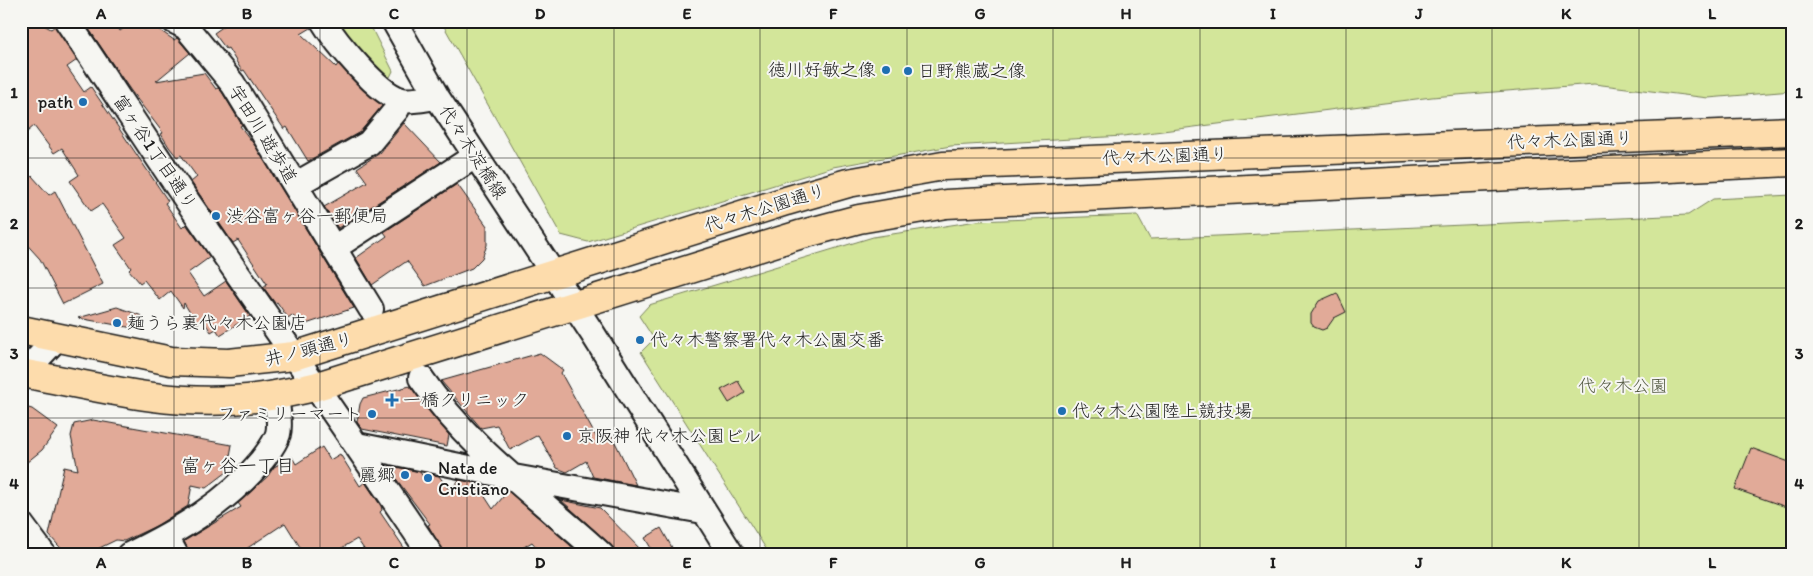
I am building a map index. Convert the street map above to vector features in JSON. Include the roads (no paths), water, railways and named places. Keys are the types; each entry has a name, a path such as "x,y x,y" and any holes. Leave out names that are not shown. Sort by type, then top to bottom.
{"main road":[{"name":"代々木公園通り","path":"553,274 848,183 943,166 1792,131"},
{"name":"代々木公園通り","path":"574,305 799,235 859,219 946,204 1792,162"},
{"name":"井ノ頭通り","path":"21,330 171,361 260,362 294,356 553,274"},
{"name":"井ノ頭通り","path":"22,374 134,394 181,400 230,400 276,396 314,387 574,305"}],"street":[{"name":"富ヶ谷1丁目通り","path":"67,21 314,387 357,445 431,555"},
{"name":"宇田川 遊歩道","path":"174,21 186,26 233,84 302,180 334,248 371,309"},
{"path":"323,21 333,38 357,66 401,100 437,97"},
{"name":"代々木淀橋線","path":"396,23 437,97 553,274"},
{"path":"263,109 302,180 369,143 397,110 401,100"},
{"path":"334,248 475,156"},
{"path":"553,274 732,555"},
{"path":"22,374 58,337"},
{"path":"422,378 442,408 508,476 602,555"},
{"path":"129,555 171,546 251,473 273,446 279,433 276,396"},
{"path":"357,445 508,476 703,511"},
{"path":"21,524 44,555"}],"place":[{"name":"徳川好敏之像","path":"886,70"},
{"name":"日野熊蔵之像","path":"908,71"},
{"name":"path","path":"83,102"},
{"name":"渋谷富ヶ谷一郵便局","path":"216,216"},
{"name":"麺うら裏代々木公園店","path":"117,323"},
{"name":"代々木警察署代々木公園交番","path":"640,340"},
{"name":"一橋クリニック","path":"392,400"},
{"name":"代々木公園陸上競技場","path":"1062,411"},
{"name":"ファミリーマート","path":"372,414"},
{"name":"京阪神 代々木公園ビル","path":"567,436"},
{"name":"麗郷","path":"405,475"},
{"name":"Nata de Cristiano","path":"428,478"}],"district":[{"name":"富ヶ谷一丁目","path":"238,465"}],"park label":[{"name":"代々木公園","path":"1623,386"}]}
